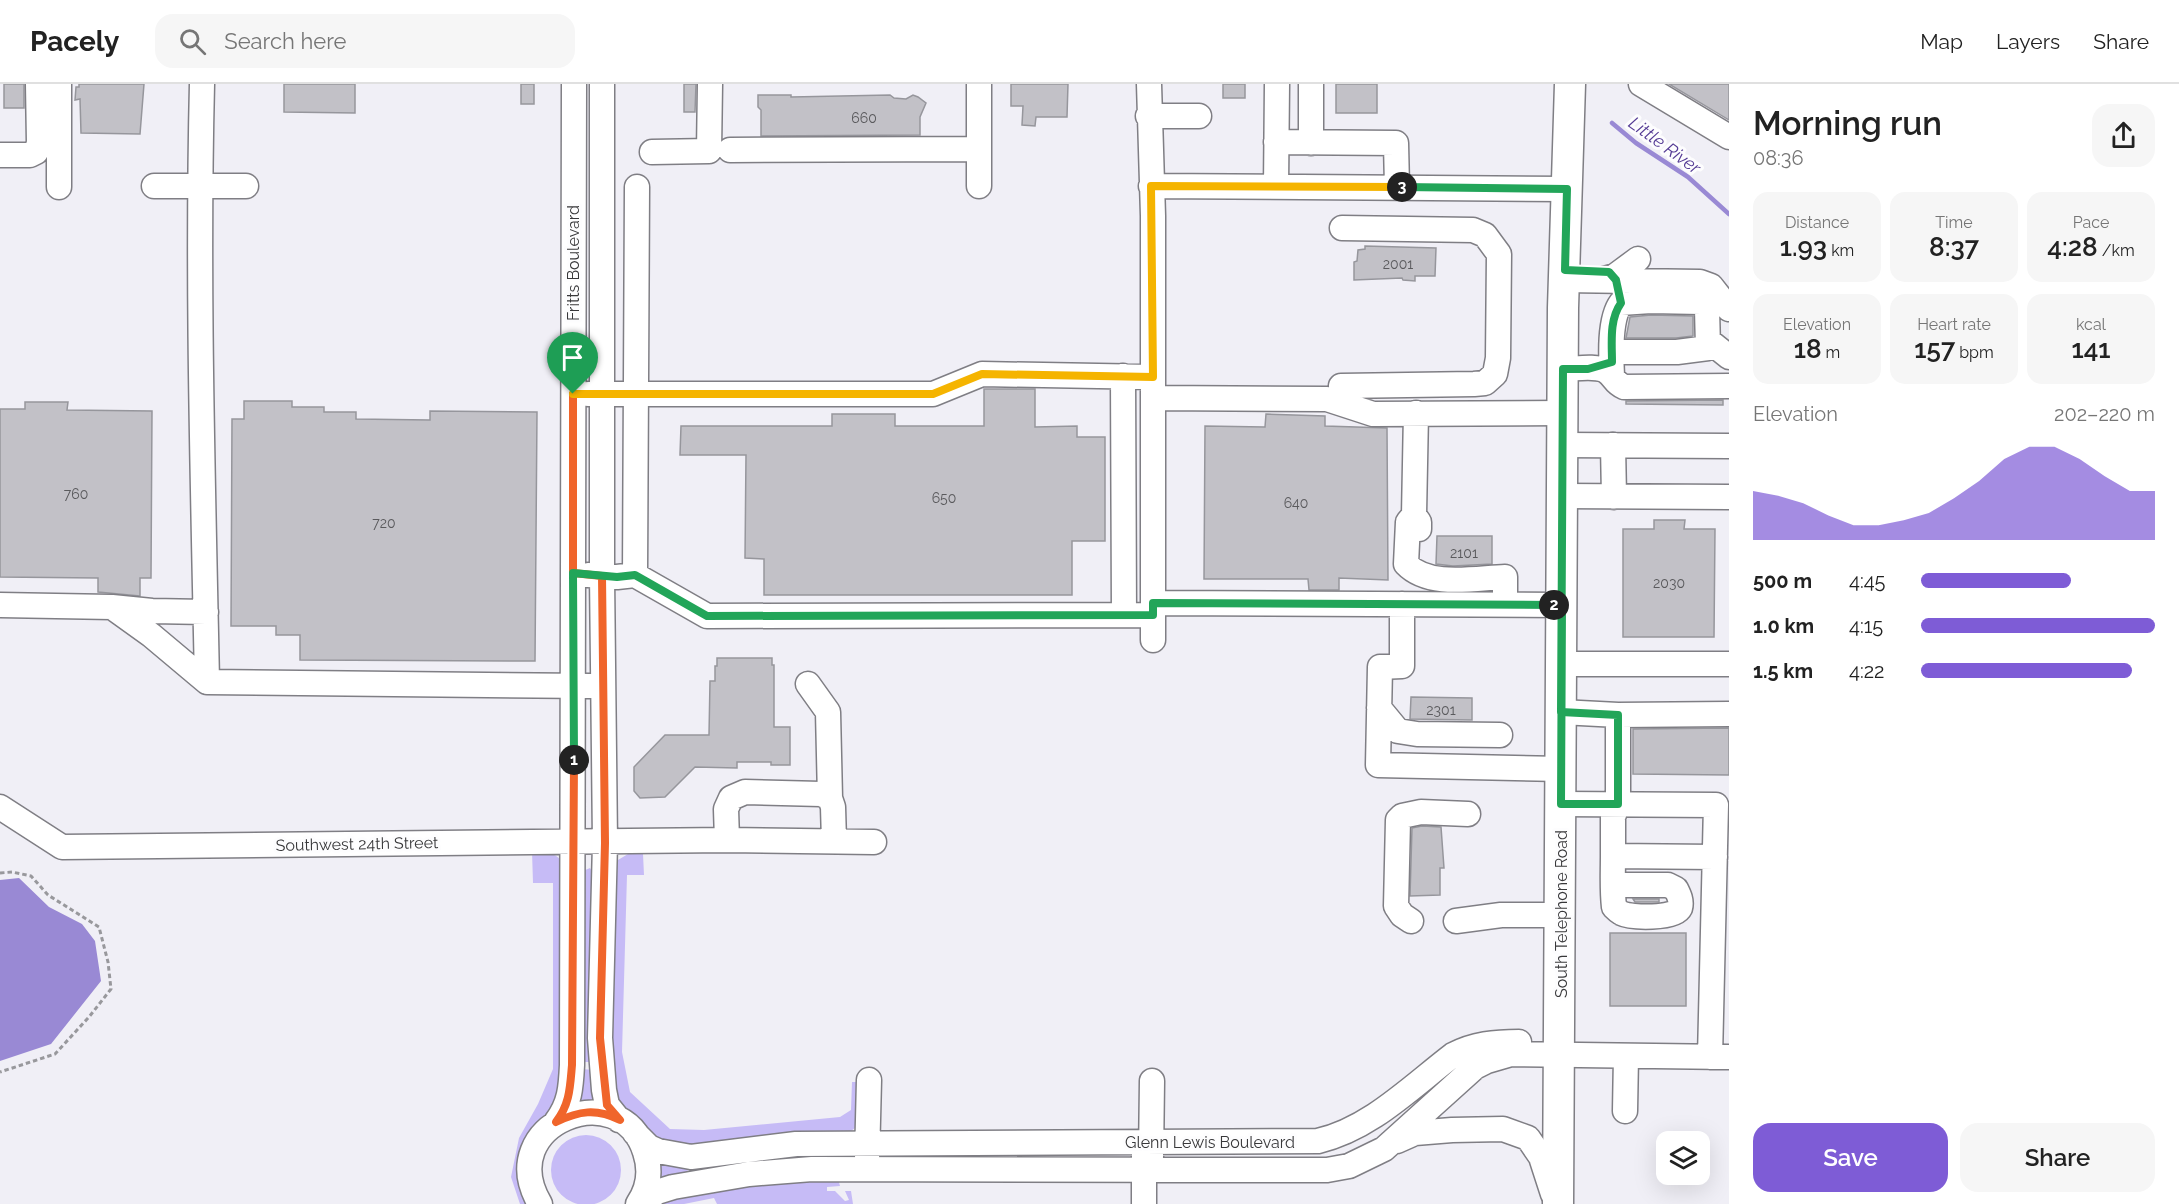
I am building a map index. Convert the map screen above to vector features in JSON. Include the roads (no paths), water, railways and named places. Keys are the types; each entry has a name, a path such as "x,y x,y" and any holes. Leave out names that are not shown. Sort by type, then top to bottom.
{"main road":[{"name":"South Telephone Road","path":"1557,1204 1560,1055 1563,413 1576,369 1565,275 1570,84"}],"street":[{"path":"0,155 30,155 36,152 39,143 38,84"},
{"path":"59,84 59,187"},
{"path":"202,84 201,393 207,682"},
{"name":"Fritts Boulevard","path":"556,1122 565,1110 572,1065 574,84"},
{"name":"Fritts Boulevard","path":"602,84 602,576 605,843 600,1038 607,1105 644,1146 648,1161 649,1176 644,1196 639,1204"},
{"path":"652,152 710,151 710,84"},
{"path":"979,84 979,186"},
{"path":"1149,84 1154,640"},
{"path":"1276,187 1277,84"},
{"path":"1311,84 1311,143"},
{"path":"1641,84 1729,137"},
{"path":"1148,116 1199,116"},
{"path":"1276,142 1396,143 1397,187"},
{"path":"730,150 979,149"},
{"path":"154,186 246,186"},
{"path":"1151,186 1567,189"},
{"path":"635,575 637,187"},
{"path":"1343,229 1473,230 1485,236 1499,254 1496,374 1485,382 1474,384 1341,381 1476,375 1484,370 1488,358 1488,260 1479,244 1343,229"},
{"path":"1616,284 1638,259"},
{"path":"1565,275 1609,272 1616,284 1616,309 1612,328 1612,364 1616,383 1624,387 1729,386"},
{"path":"1616,284 1653,273 1694,273 1710,276 1729,295"},
{"path":"1616,284 1700,282 1712,286 1729,309"},
{"path":"1576,369 1606,371 1612,364 1708,348 1707,309 1701,302 1651,301 1616,284"},
{"path":"1709,340 1729,357"},
{"path":"573,394 933,394 982,374 1123,376 1153,387 1327,399 1373,414 1563,413"},
{"path":"1123,376 1124,615"},
{"path":"1416,413 1414,507 1408,522 1406,564 1420,575 1444,579 1505,577 1505,604"},
{"path":"1563,445 1729,446"},
{"path":"1613,445 1614,497"},
{"path":"1562,496 1729,497"},
{"path":"573,573 602,576 635,575 707,616 1124,615 1153,609 1402,604 1562,605"},
{"path":"1402,604 1401,666 1380,667 1378,765 1561,769"},
{"path":"0,605 112,607 206,612"},
{"path":"112,607 151,635 207,682 603,687"},
{"path":"1561,664 1729,664"},
{"path":"808,684 828,712 830,798 833,807 834,841"},
{"path":"1379,698 1398,731 1417,734 1500,735"},
{"path":"1561,712 1618,715 1729,714"},
{"path":"1613,896 1668,885 1676,889 1680,899 1680,908 1677,917 1665,926 1632,925 1623,922 1613,896 1613,817 1618,804 1618,715"},
{"path":"727,840 726,809 731,798 745,792 821,794 830,798"},
{"path":"1560,1055 1720,1057 1721,910 1714,857 1722,805 1561,804"},
{"name":"Southwest 24th Street","path":"0,807 62,847 727,840 874,842"},
{"path":"1411,921 1402,915 1396,906 1398,820 1402,816 1421,813 1468,814"},
{"path":"1613,856 1714,857"},
{"path":"1456,921 1501,915 1561,915"},
{"name":"Glenn Lewis Boulevard","path":"627,1127 649,1147 658,1151 691,1157 796,1144 1318,1141 1337,1137 1358,1127 1453,1055 1466,1049 1486,1043 1531,1042 1560,1055"},
{"name":"Glenn Lewis Boulevard","path":"1390,1144 1475,1067 1511,1054 1560,1055"},
{"path":"1625,1112 1626,1056"},
{"path":"867,1170 869,1080"},
{"path":"1144,1204 1152,1081"},
{"path":"540,1204 533,1192 529,1173 532,1153 541,1136 556,1122 574,1114 594,1112 609,1115 627,1127"},
{"name":"Glenn Lewis Boulevard","path":"639,1204 657,1192 673,1187 779,1171 1328,1170 1349,1166 1368,1158 1390,1144 1415,1133 1503,1129 1528,1138 1541,1157 1557,1204"}],"waterway":[{"name":"Little River","path":"1612,123 1636,143 1688,177 1729,214"}]}
